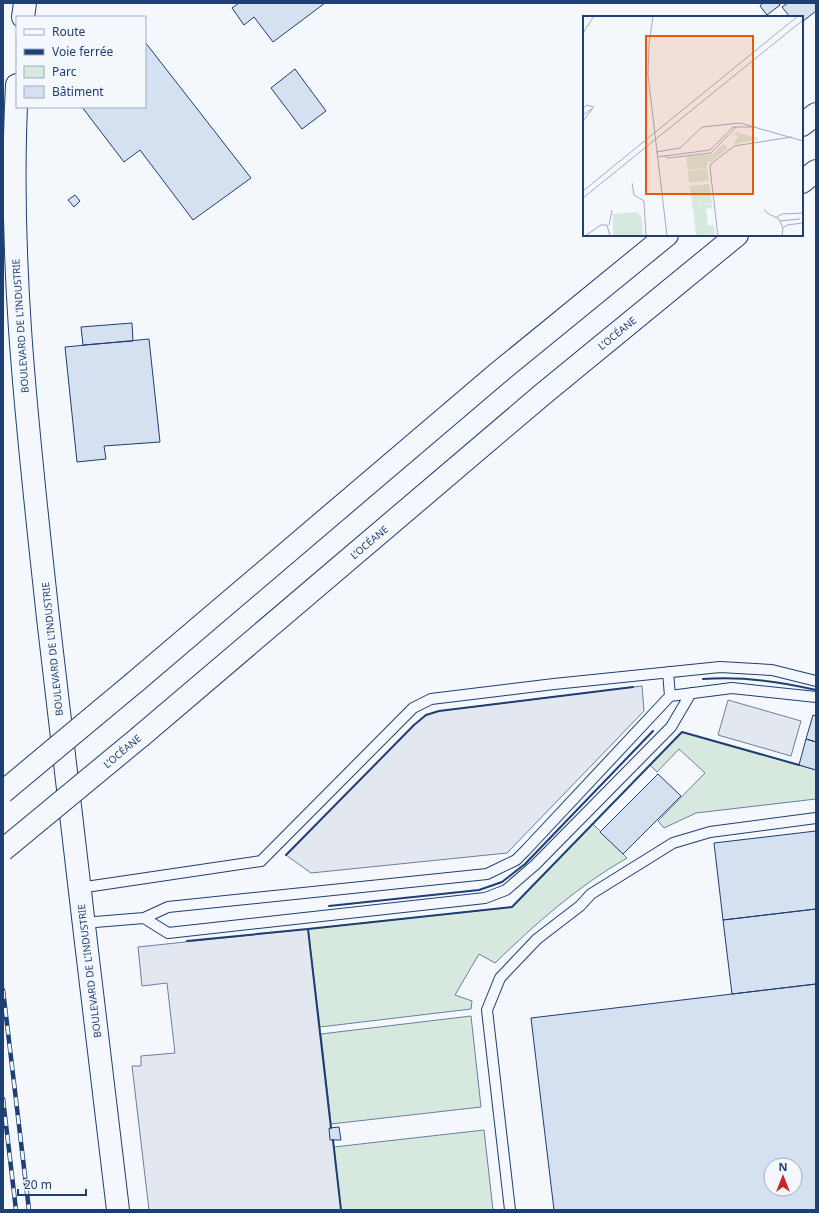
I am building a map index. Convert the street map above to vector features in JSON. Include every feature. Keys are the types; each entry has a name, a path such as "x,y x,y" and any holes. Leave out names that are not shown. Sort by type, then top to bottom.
{"main road":[{"path":"23,16 25,3"},
{"name":"BOULEVARD DE L'INDUSTRIE","path":"16,103 14,138 14,204 17,299 30,458 83,923 118,1210"},
{"path":"803,124 816,114"},
{"path":"803,181 816,171"},
{"path":"3,792 135,682 498,373 666,236"},
{"name":"L’OCÉANE","path":"3,850 141,736 543,394 736,236"}],"lane":[{"path":"79,888 261,860 414,708 431,699 720,667 772,670 816,681"},
{"path":"668,672 670,696"},
{"path":"83,923 144,918 168,907 487,874 516,860 670,696 732,688 816,697"},
{"path":"144,918 168,933 484,898 496,895 506,890 536,865 671,727 691,693"},
{"path":"510,1210 487,1010 500,978 537,939 580,906 591,894 674,843 710,832 816,818"}],"green space":[{"path":"682,732 816,770 816,799 696,813 664,828 658,821 705,773 679,749 657,772 650,765"},
{"path":"593,824 627,858 574,893 495,963 479,954 455,995 472,1001 471,1009 320,1027 308,929 512,907"},
{"path":"471,1016 481,1107 331,1124 321,1034"},
{"path":"484,1130 493,1210 341,1210 334,1147"}],"shaded area":[{"path":"642,686 644,711 507,853 311,873 286,855 414,725 426,715 439,711"},
{"path":"728,700 801,721 791,756 718,735"},
{"path":"308,929 341,1210 149,1210 132,1066 141,1066 141,1056 175,1053 167,983 142,986 138,947"}],"building":[{"path":"239,3 325,3 273,42 254,17 244,25 232,8"},
{"path":"763,3 779,3 780,5 767,15 760,6"},
{"path":"788,3 816,3 816,11 803,21 803,16 789,16 782,7"},
{"path":"146,43 251,178 193,220 140,150 124,162 83,108 146,108"},
{"path":"295,69 326,111 302,129 271,88"},
{"path":"75,195 80,201 74,207 68,200"},
{"path":"132,323 133,341 83,345 81,327"},
{"path":"149,339 160,442 104,446 106,459 77,462 65,347"},
{"path":"813,715 816,716 816,742 806,739"},
{"path":"806,739 816,742 816,770 799,765"},
{"path":"658,774 681,796 623,854 600,832"},
{"path":"816,831 816,909 723,920 714,843"},
{"path":"816,909 816,984 732,994 723,920"},
{"path":"816,984 816,1210 554,1210 531,1018"},
{"path":"339,1127 341,1140 330,1140 329,1128"}],"railway":[{"path":"3,990 29,1210"},
{"path":"3,1099 16,1210"}],"wall":[{"path":"703,679 732,678 760,680 816,690"},
{"path":"286,855 414,725 426,715 439,711 633,687"},
{"path":"329,906 479,890 502,882 525,864 653,731"},
{"path":"331,1128 308,929 512,907 682,732 799,765"},
{"path":"187,941 308,929"},
{"path":"333,1140 341,1210"}]}
